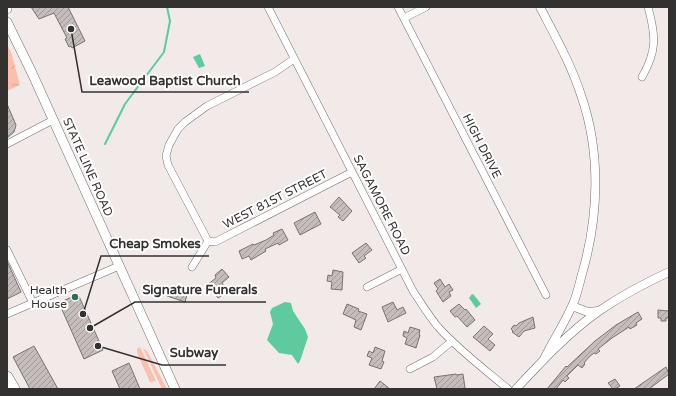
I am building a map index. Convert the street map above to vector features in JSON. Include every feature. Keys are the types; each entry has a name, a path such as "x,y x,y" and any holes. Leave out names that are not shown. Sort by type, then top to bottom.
{"main road":[{"name":"STATE LINE ROAD","path":"7,22 53,120 174,389"},
{"path":"7,377 14,389"}],"street":[{"name":"SAGAMORE ROAD","path":"268,7 413,291 426,311 452,342 508,389"},
{"name":"HIGH DRIVE","path":"398,7 546,295"},
{"path":"404,18 426,7"},
{"path":"540,7 564,54 582,96 590,130 596,180 595,208 590,242 572,306 544,359"},
{"path":"642,77 650,63 653,47 653,25 648,7"},
{"path":"192,267 208,240 168,164 166,156 169,145 178,129 197,112 274,72 294,59"},
{"path":"7,144 53,120"},
{"name":"WEST 81ST STREET","path":"208,240 215,242 352,172"},
{"path":"7,250 33,303"},
{"path":"7,314 119,266"},
{"path":"367,287 402,269"},
{"path":"516,389 544,359 598,311 669,272"},
{"path":"572,306 588,312 598,311"},
{"path":"410,369 434,357 452,342"}],"green space":[{"path":"7,44 12,55 20,85 7,91"},
{"path":"139,347 156,381 150,382 137,353 137,349"},
{"path":"143,348 147,351 167,389 162,389"}],"shaded area":[{"path":"200,54 205,66 199,68 193,57"},
{"path":"472,294 481,304 476,308 469,298"},
{"path":"285,302 291,303 293,311 305,329 308,337 298,364 292,355 279,353 267,340 273,324 270,312 272,308"}],"building":[{"path":"31,7 68,7 85,41 72,48 71,46 69,47 65,39 67,38 54,13 39,19"},
{"path":"7,104 16,125 14,132 7,138"},
{"path":"339,197 352,211 343,221 338,217 340,215 330,207"},
{"path":"315,212 321,224 300,235 294,223"},
{"path":"282,229 288,240 279,245 278,243 265,249 266,251 251,260 249,256 242,259 239,251 253,244 254,245 266,240 274,235 273,233"},
{"path":"366,243 372,250 364,256 366,258 359,263 352,253"},
{"path":"7,261 21,292 7,299"},
{"path":"222,269 229,277 222,283 224,286 220,289 224,294 218,298 207,285 216,278 215,275"},
{"path":"333,270 343,272 342,290 331,289 332,282 327,281 328,275 332,276"},
{"path":"440,279 445,287 449,284 453,290 449,292 451,296 443,302 436,291 438,289 434,283"},
{"path":"170,286 188,291 185,302 167,296"},
{"path":"78,294 103,350 84,359 59,303"},
{"path":"393,302 397,310 403,307 406,313 388,322 382,307"},
{"path":"347,304 359,309 358,311 367,314 361,330 354,327 356,320 343,314"},
{"path":"459,304 465,310 466,309 475,320 467,327 450,311"},
{"path":"658,310 669,311 669,318 666,318 666,321 661,321 661,318 658,318"},
{"path":"638,312 642,319 636,323 637,325 630,329 629,327 598,349 600,351 589,357 582,368 578,365 567,376 569,378 565,382 563,380 556,389 547,389 566,366 567,367 595,341 616,325"},
{"path":"533,317 535,328 524,331 519,337 512,332 513,331 511,329 514,325 516,326 519,323"},
{"path":"484,326 493,334 488,339 495,345 490,351 473,337"},
{"path":"410,327 420,330 416,348 405,344 407,338 403,336 404,331 408,333"},
{"path":"34,346 58,389 30,389 13,357"},
{"path":"375,347 385,351 382,361 384,362 381,369 369,365 372,358 367,356 369,351 373,353"},
{"path":"129,363 140,389 120,389 112,371"},
{"path":"666,367 669,374 649,389 634,389"},
{"path":"463,374 465,388 437,389 434,377"},
{"path":"615,379 620,386 613,389 608,383"},
{"path":"380,381 390,389 374,389"}],"waterway":[{"path":"105,144 125,104 164,52 170,21 167,7"}],"place":[{"name":"Leawood Baptist Church","path":"71,29"},
{"name":"Health House","path":"75,297"},
{"name":"Cheap Smokes","path":"83,314"},
{"name":"Signature Funerals","path":"90,328"},
{"name":"Subway","path":"98,346"}]}
